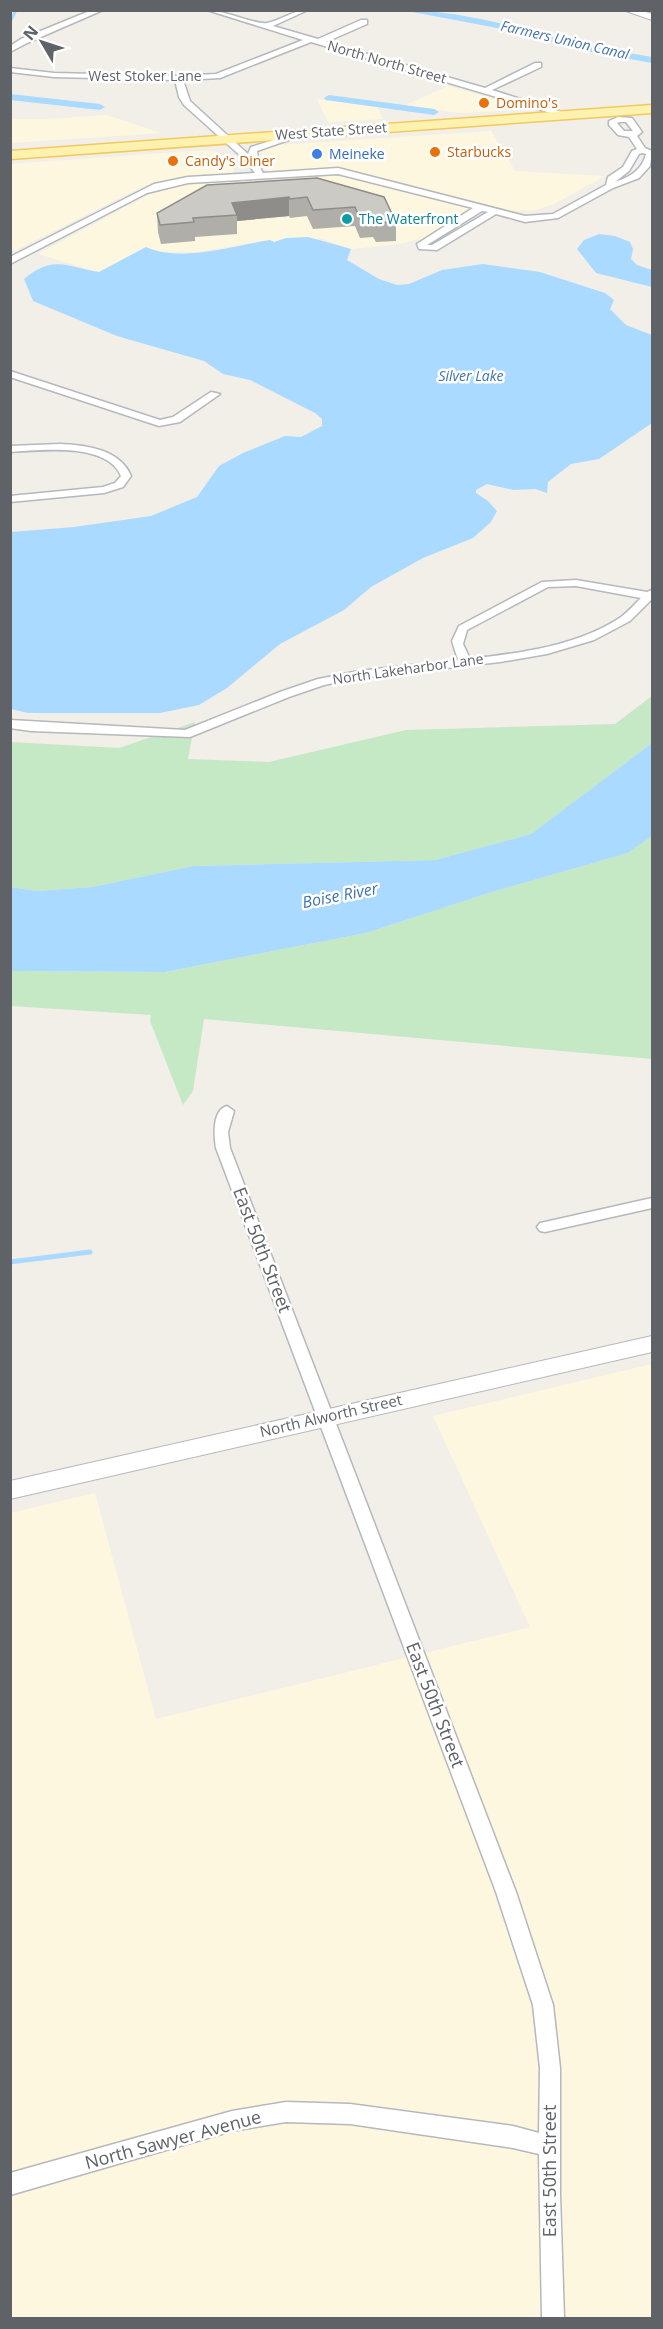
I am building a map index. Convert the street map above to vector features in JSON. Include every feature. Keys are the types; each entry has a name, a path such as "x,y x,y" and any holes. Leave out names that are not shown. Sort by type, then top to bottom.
{"main road":[{"name":"West State Street","path":"10,155 564,114 616,115 652,109"}],"street":[{"path":"10,50 24,41 100,10"},
{"name":"North North Street","path":"210,10 564,114"},
{"path":"265,27 305,10"},
{"path":"628,10 652,17"},
{"path":"318,42 364,22"},
{"name":"West Stoker Lane","path":"10,70 54,75 179,78 217,76 309,39"},
{"path":"485,91 538,65"},
{"path":"179,78 183,97 187,103 224,139 238,147 255,165"},
{"path":"11,260 157,186 188,180 338,171 525,219 555,216 610,186 623,183 640,174 650,153 642,150 632,135 638,132 629,120 616,115"},
{"path":"260,175 252,152 254,149 299,133"},
{"path":"224,139 228,151 234,157"},
{"path":"610,186 611,179 627,170 635,153 642,150"},
{"path":"239,166 244,176"},
{"path":"480,208 422,244 422,247 434,248 494,212"},
{"path":"10,374 159,423 176,420 215,394"},
{"path":"10,449 77,446 92,450 117,462 126,476 119,485 104,490 10,499"},
{"path":"465,661 456,644 457,636 463,628 546,584 576,582 652,594"},
{"name":"North Lakeharbor Lane","path":"10,724 31,727 189,734 295,690 323,681 546,650 589,639 623,622 652,594"},
{"name":"East 50th Street","path":"227,1111 221,1132 223,1149 506,1892 543,2005 550,2068 549,2194 553,2319"},
{"path":"545,1227 652,1203"},
{"name":"North Alworth Street","path":"10,1490 652,1344"},
{"name":"North Sawyer Avenue","path":"10,2184 232,2121 286,2112 350,2114 513,2137 551,2146"}],"shaded area":[{"path":"448,86 519,106 519,110 459,113 406,105"},
{"path":"317,99 377,107 383,119 328,122"},
{"path":"106,115 161,133 11,143 11,119"},
{"path":"491,131 515,171 605,176 552,205 536,210 506,212 478,205 424,238 399,244 351,249 322,239 274,242 270,240 196,252 159,252 145,247 99,272 38,254 165,188 191,183 269,177 259,152 264,148 278,145"},
{"path":"207,150 220,153 235,171 231,174 177,178 144,186 14,251 11,249 11,164"},
{"path":"652,1364 652,2318 11,2318 10,1513 95,1493 156,1719 530,1627 433,1416"}],"green space":[{"path":"652,696 652,743 531,834 435,860 193,866 92,887 37,891 11,887 10,742 119,748 195,722 188,759 269,762 406,730 615,724"},
{"path":"652,836 652,1059 204,1019 193,1091 183,1105 150,1021 151,1015 11,1006 10,971 165,972 366,933 492,892 628,853"}],"water":[{"path":"599,234 615,236 630,242 633,249 631,259 637,265 652,270 652,287 596,273 577,249 584,240"},
{"name":"Silver Lake","path":"308,237 351,249 347,260 379,279 397,285 409,284 442,270 483,264 540,272 605,293 614,300 610,309 626,325 652,335 652,423 599,459 571,464 548,482 547,493 535,489 513,490 487,484 476,490 476,493 497,511 491,522 473,538 423,558 371,587 344,610 280,644 227,688 199,705 160,713 28,713 11,709 11,532 74,527 151,516 197,497 219,466 243,453 285,436 301,437 322,426 322,419 315,413 250,380 223,374 204,361 117,336 33,301 24,279 34,271 52,264 69,265 99,272 146,247 175,254 207,252 270,240 274,242 286,238"},
{"name":"Boise River","path":"652,743 652,836 628,853 492,892 366,933 165,972 11,971 11,887 37,891 92,887 193,866 435,860 531,834"}],"building":[{"path":"317,178 384,197 396,222 376,223 373,218 360,219 355,207 313,210 307,197 290,199 289,197 232,203 237,215 193,218 194,222 160,225 157,213 207,185"}],"waterway":[{"path":"10,22 16,10"},
{"name":"Farmers Union Canal","path":"406,10 497,25 591,49 652,60"},
{"path":"10,97 100,107"},
{"path":"329,98 434,112"},
{"path":"10,1262 90,1252"}],"place":[{"name":"Domino's","path":"484,103"},
{"name":"Starbucks","path":"435,152"},
{"name":"Meineke","path":"317,154"},
{"name":"Candy's Diner","path":"173,161"},
{"name":"The Waterfront","path":"347,219"}]}
